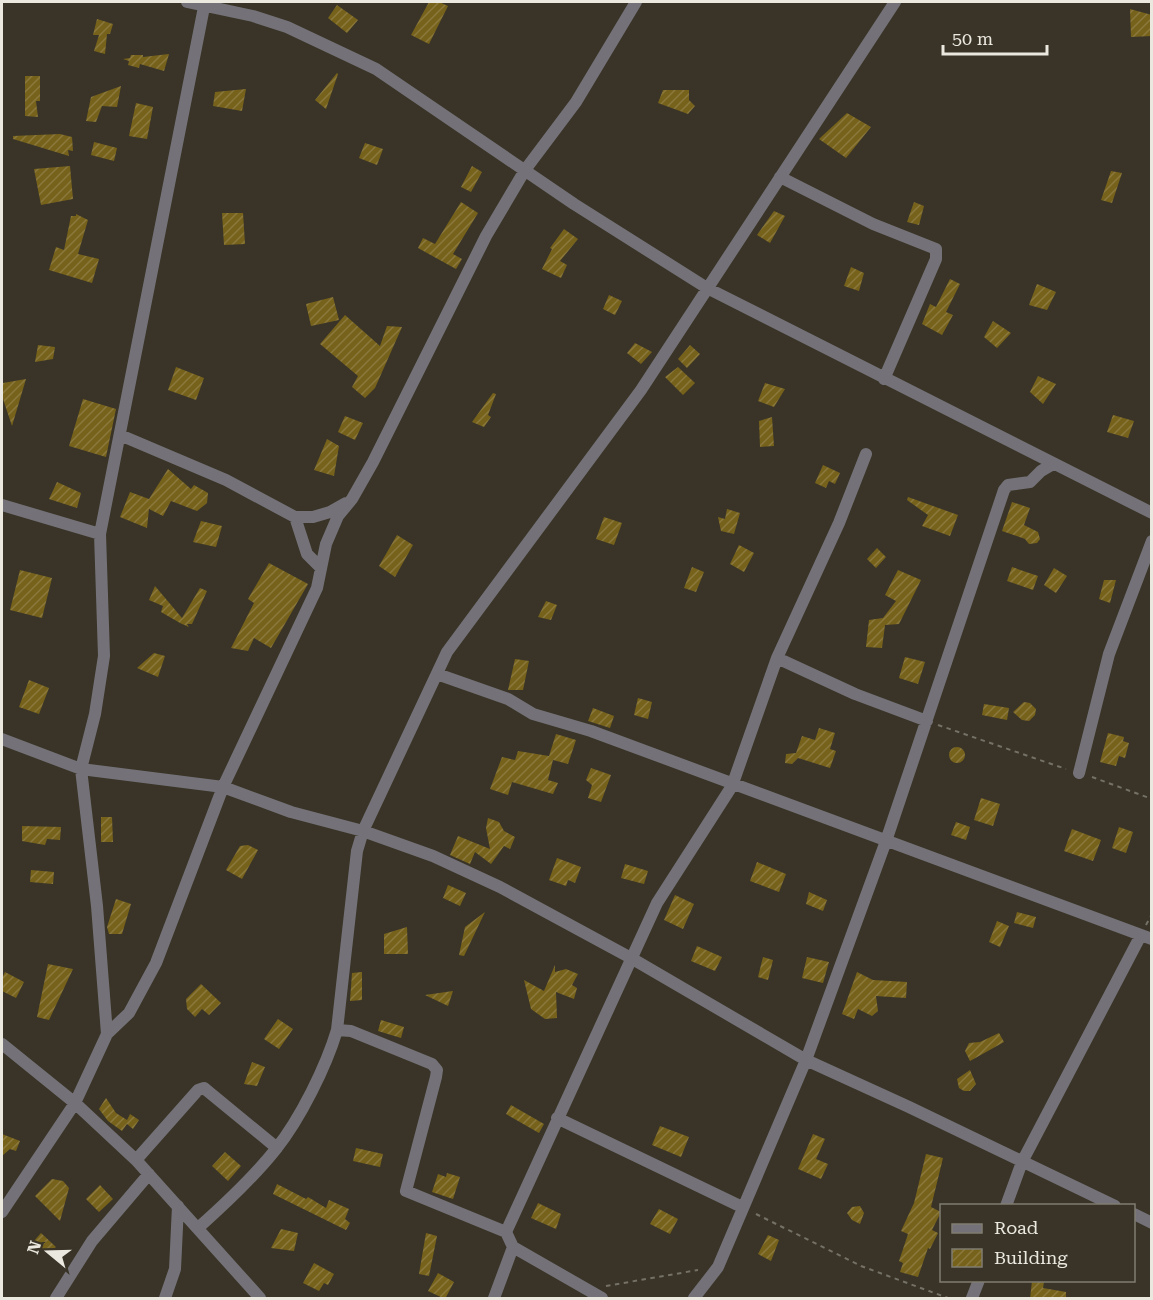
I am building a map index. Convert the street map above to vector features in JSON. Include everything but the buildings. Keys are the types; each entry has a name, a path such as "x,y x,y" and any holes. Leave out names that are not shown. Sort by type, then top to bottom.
{"street":[{"path":"187,2 204,3 287,27 376,69 525,170 707,288 1152,513"},
{"path":"2,1212 75,1103 107,1034 129,1012 156,963 223,787 317,588 322,575 320,567 326,544 339,516 352,499 486,236 525,170 576,102 636,2"},
{"path":"198,1228 228,1201 277,1148 324,1065 337,1030 357,850 363,831 447,652 641,390 895,2"},
{"path":"107,1034 97,906 81,769 95,714 104,656 100,534 204,3"},
{"path":"780,177 873,224 936,249 936,258 884,379"},
{"path":"120,435 216,475 295,516 322,515 352,499"},
{"path":"506,1232 556,1118 657,903 732,786 777,658 839,523 866,454"},
{"path":"694,1299 718,1267 806,1060 886,842 1004,490 1008,485 1030,482 1041,471 1053,464"},
{"path":"2,505 100,534"},
{"path":"295,516 307,554 320,567"},
{"path":"1079,773 1109,654 1152,541"},
{"path":"777,658 855,694 927,721"},
{"path":"437,674 508,699 533,714 591,731 732,786 1146,937 1022,1162 1007,1204"},
{"path":"2,739 81,769 223,787 291,812 363,831 433,856 500,887 631,958 806,1060 1111,1204"},
{"path":"337,1030 351,1031 432,1064 436,1070 406,1191 506,1232 513,1246 602,1299"},
{"path":"2,1044 75,1103 136,1160 260,1299"},
{"path":"136,1160 198,1090 204,1088 277,1148"},
{"path":"556,1118 742,1207"},
{"path":"56,1299 92,1241 149,1174"},
{"path":"165,1299 175,1269 178,1206"},
{"path":"1135,1214 1152,1223"},
{"path":"494,1299 513,1246"},
{"path":"972,1299 979,1282"}],"path":[{"path":"927,721 1152,799"},
{"path":"742,1207 861,1266 948,1299"},
{"path":"605,1286 718,1267"}]}
